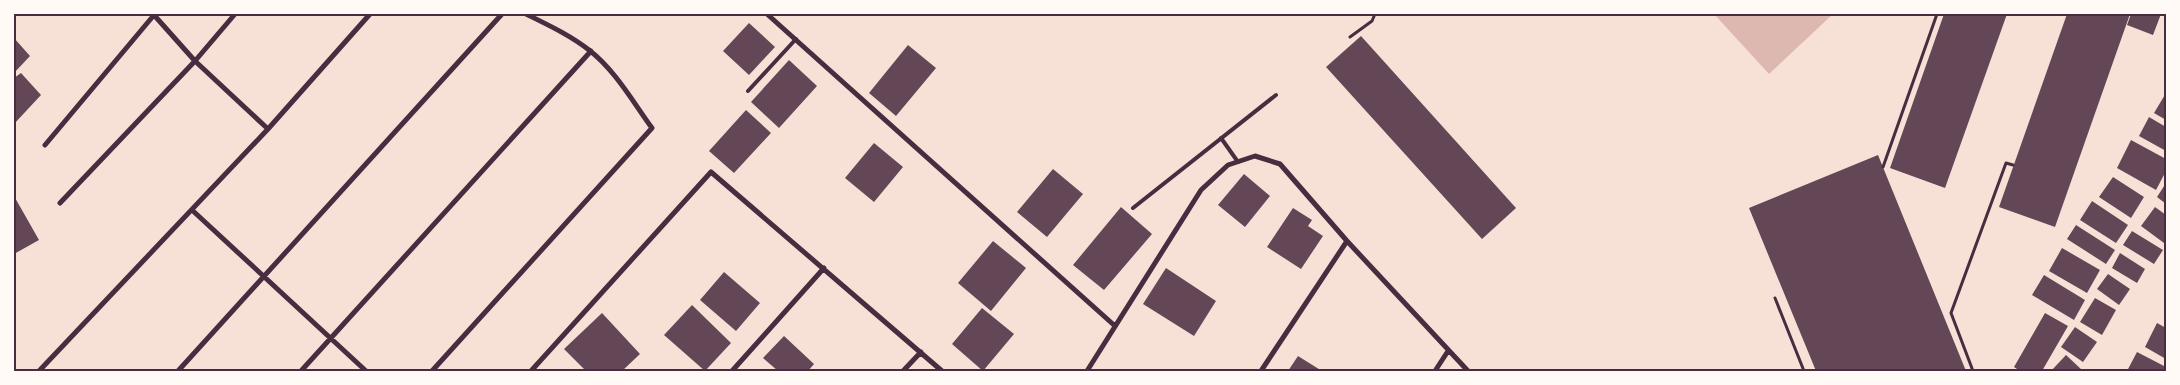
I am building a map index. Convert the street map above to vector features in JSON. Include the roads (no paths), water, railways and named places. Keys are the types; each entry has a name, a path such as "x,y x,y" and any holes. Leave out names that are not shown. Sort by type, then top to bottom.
{"street":[{"path":"45,145 154,14 194,61 268,128"},
{"path":"60,203 194,61 235,14"},
{"path":"39,371 192,210 370,14"},
{"path":"178,371 502,14"},
{"path":"432,371 652,128 613,76 591,51 567,35 526,14"},
{"path":"767,14 1115,326"},
{"path":"301,371 591,51"},
{"path":"1087,371 1201,190 1228,165 1255,156 1280,164 1347,241 1468,371"},
{"path":"531,371 711,172 942,371"},
{"path":"192,210 366,371"},
{"path":"1262,371 1347,241"},
{"path":"732,371 824,268"},
{"path":"1435,371 1448,351"},
{"path":"903,371 921,352"}],"lane":[{"path":"748,91 796,39"},
{"path":"1133,208 1276,95"},
{"path":"1221,138 1238,162"}]}
